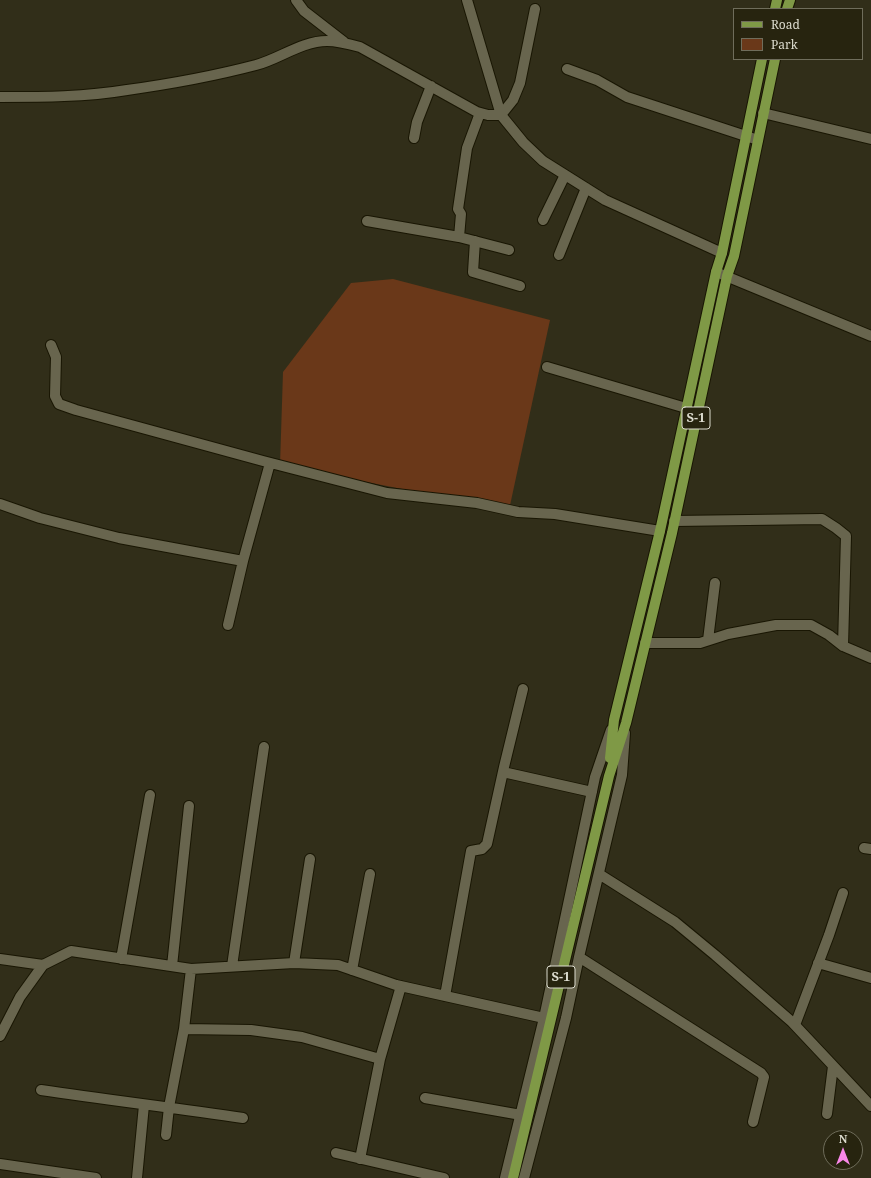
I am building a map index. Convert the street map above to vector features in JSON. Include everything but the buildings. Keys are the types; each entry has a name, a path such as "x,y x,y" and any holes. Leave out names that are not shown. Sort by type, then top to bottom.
{"main road":[{"name":"S-1","path":"609,776 614,720 660,531 716,272 722,253 762,60"},
{"name":"S-1","path":"513,1178 609,776 626,723 674,521 727,276 734,256 775,60"}],"street":[{"path":"296,0 304,11 344,42"},
{"path":"468,0 502,115 522,142 543,161 605,200 722,253"},
{"path":"502,115 513,100 520,83 535,9"},
{"path":"0,97 78,96 127,91 228,72 264,63 307,45 326,40 344,42 360,47 480,113 488,115 502,115"},
{"path":"567,69 596,80 627,97 758,140"},
{"path":"414,138 417,122 431,86"},
{"path":"459,236 461,214 458,209 467,148 480,113"},
{"path":"763,113 871,140"},
{"path":"543,220 565,175"},
{"path":"559,255 586,188"},
{"path":"367,221 459,236 509,250"},
{"path":"475,241 473,272 520,286"},
{"path":"716,272 871,336"},
{"path":"51,345 56,357 55,396 58,404 76,410 270,463 387,492 477,504 518,512 555,514 660,531"},
{"path":"547,367 686,408"},
{"path":"228,625 270,463"},
{"path":"0,504 40,518 119,538 244,561"},
{"path":"674,521 822,519 836,528 846,536 843,646"},
{"path":"708,640 715,583"},
{"path":"645,643 700,643 728,634 776,625 811,625 829,634 843,646 871,658"},
{"path":"444,996 471,851 482,849 487,844 523,689"},
{"path":"505,1178 544,1018 592,792 614,720"},
{"path":"524,1178 566,1018 622,775 626,723"},
{"path":"232,966 264,747"},
{"path":"503,772 592,792"},
{"path":"121,959 150,795"},
{"path":"172,966 190,806"},
{"path":"294,962 310,859"},
{"path":"352,970 370,874"},
{"path":"599,874 675,922 715,955 795,1025 871,1106"},
{"path":"795,1025 842,893"},
{"path":"0,1036 20,997 43,965 71,951 191,969 294,962 338,965 401,986 544,1018"},
{"path":"579,957 761,1073 764,1077 753,1122"},
{"path":"0,959 43,965"},
{"path":"818,963 871,978"},
{"path":"166,1135 169,1107 184,1029 191,969"},
{"path":"360,1159 380,1059 401,986"},
{"path":"184,1029 251,1030 302,1037 380,1059"},
{"path":"827,1114 833,1066"},
{"path":"41,1090 243,1118"},
{"path":"425,1098 521,1115"},
{"path":"137,1178 144,1105"},
{"path":"336,1153 444,1178"},
{"path":"0,1164 96,1178"}],"green space":[{"path":"393,279 550,320 509,510 280,465 283,372 351,283"}]}
